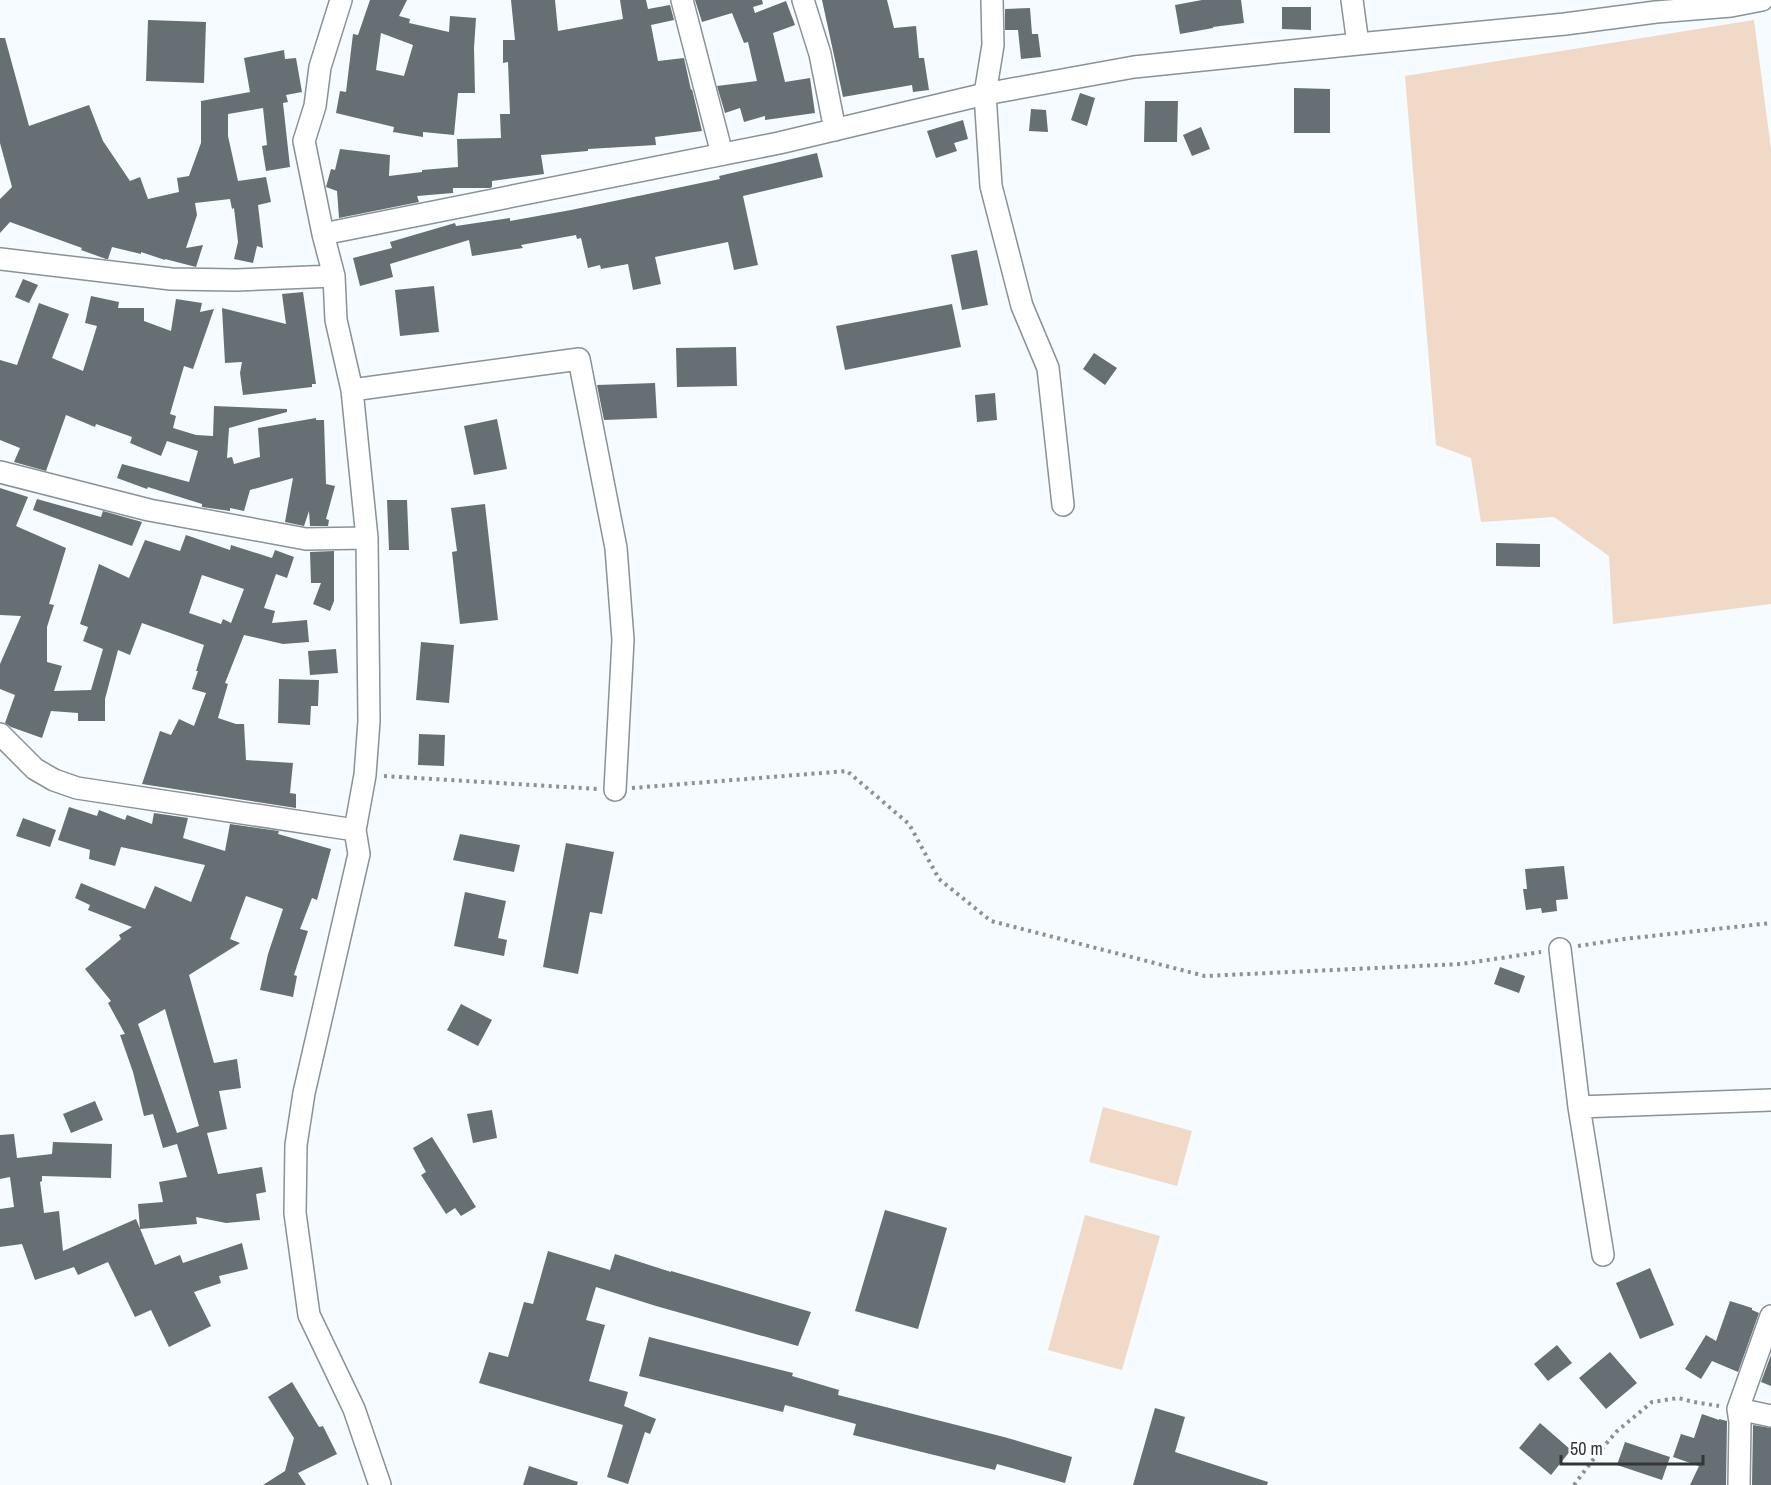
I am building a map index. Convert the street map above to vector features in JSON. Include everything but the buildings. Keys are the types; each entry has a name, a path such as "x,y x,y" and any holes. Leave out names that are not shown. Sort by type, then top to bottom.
{"street":[{"path":"341,0 320,67 315,106 304,141 334,276 336,320 352,390 368,538 369,710 365,775 355,830 359,854 302,1104 296,1145 295,1213 309,1315 354,1409 380,1485"},
{"path":"682,0 722,154"},
{"path":"803,0 820,54 835,130"},
{"path":"992,0 993,45 985,94 991,186 1022,306 1048,368 1063,505"},
{"path":"1352,0 1358,44"},
{"path":"323,234 722,154 985,94 1134,67 1565,24 1656,12 1731,6 1762,0"},
{"path":"0,259 171,279 236,280 334,276"},
{"path":"352,390 579,359 616,548 621,606 623,640 615,790"},
{"path":"0,472 149,510 306,539 368,538"},
{"path":"0,734 35,769 54,780 77,788 355,830"},
{"path":"1560,949 1579,1107 1603,1255"},
{"path":"1579,1107 1771,1100"},
{"path":"1739,1485 1740,1422 1738,1409 1771,1316"},
{"path":"1738,1409 1771,1416"}],"path":[{"path":"365,775 615,790 848,771 909,824 939,879 991,921 1205,976 1461,964 1624,939 1771,923"},
{"path":"1574,1485 1616,1432 1652,1402 1678,1398 1738,1409"}],"shaded area":[{"path":"1754,20 1771,149 1771,604 1613,624 1609,556 1554,517 1481,522 1471,458 1436,445 1405,76"},
{"path":"1103,1107 1192,1131 1177,1186 1089,1162"},
{"path":"1085,1215 1160,1236 1122,1370 1048,1350"}]}
